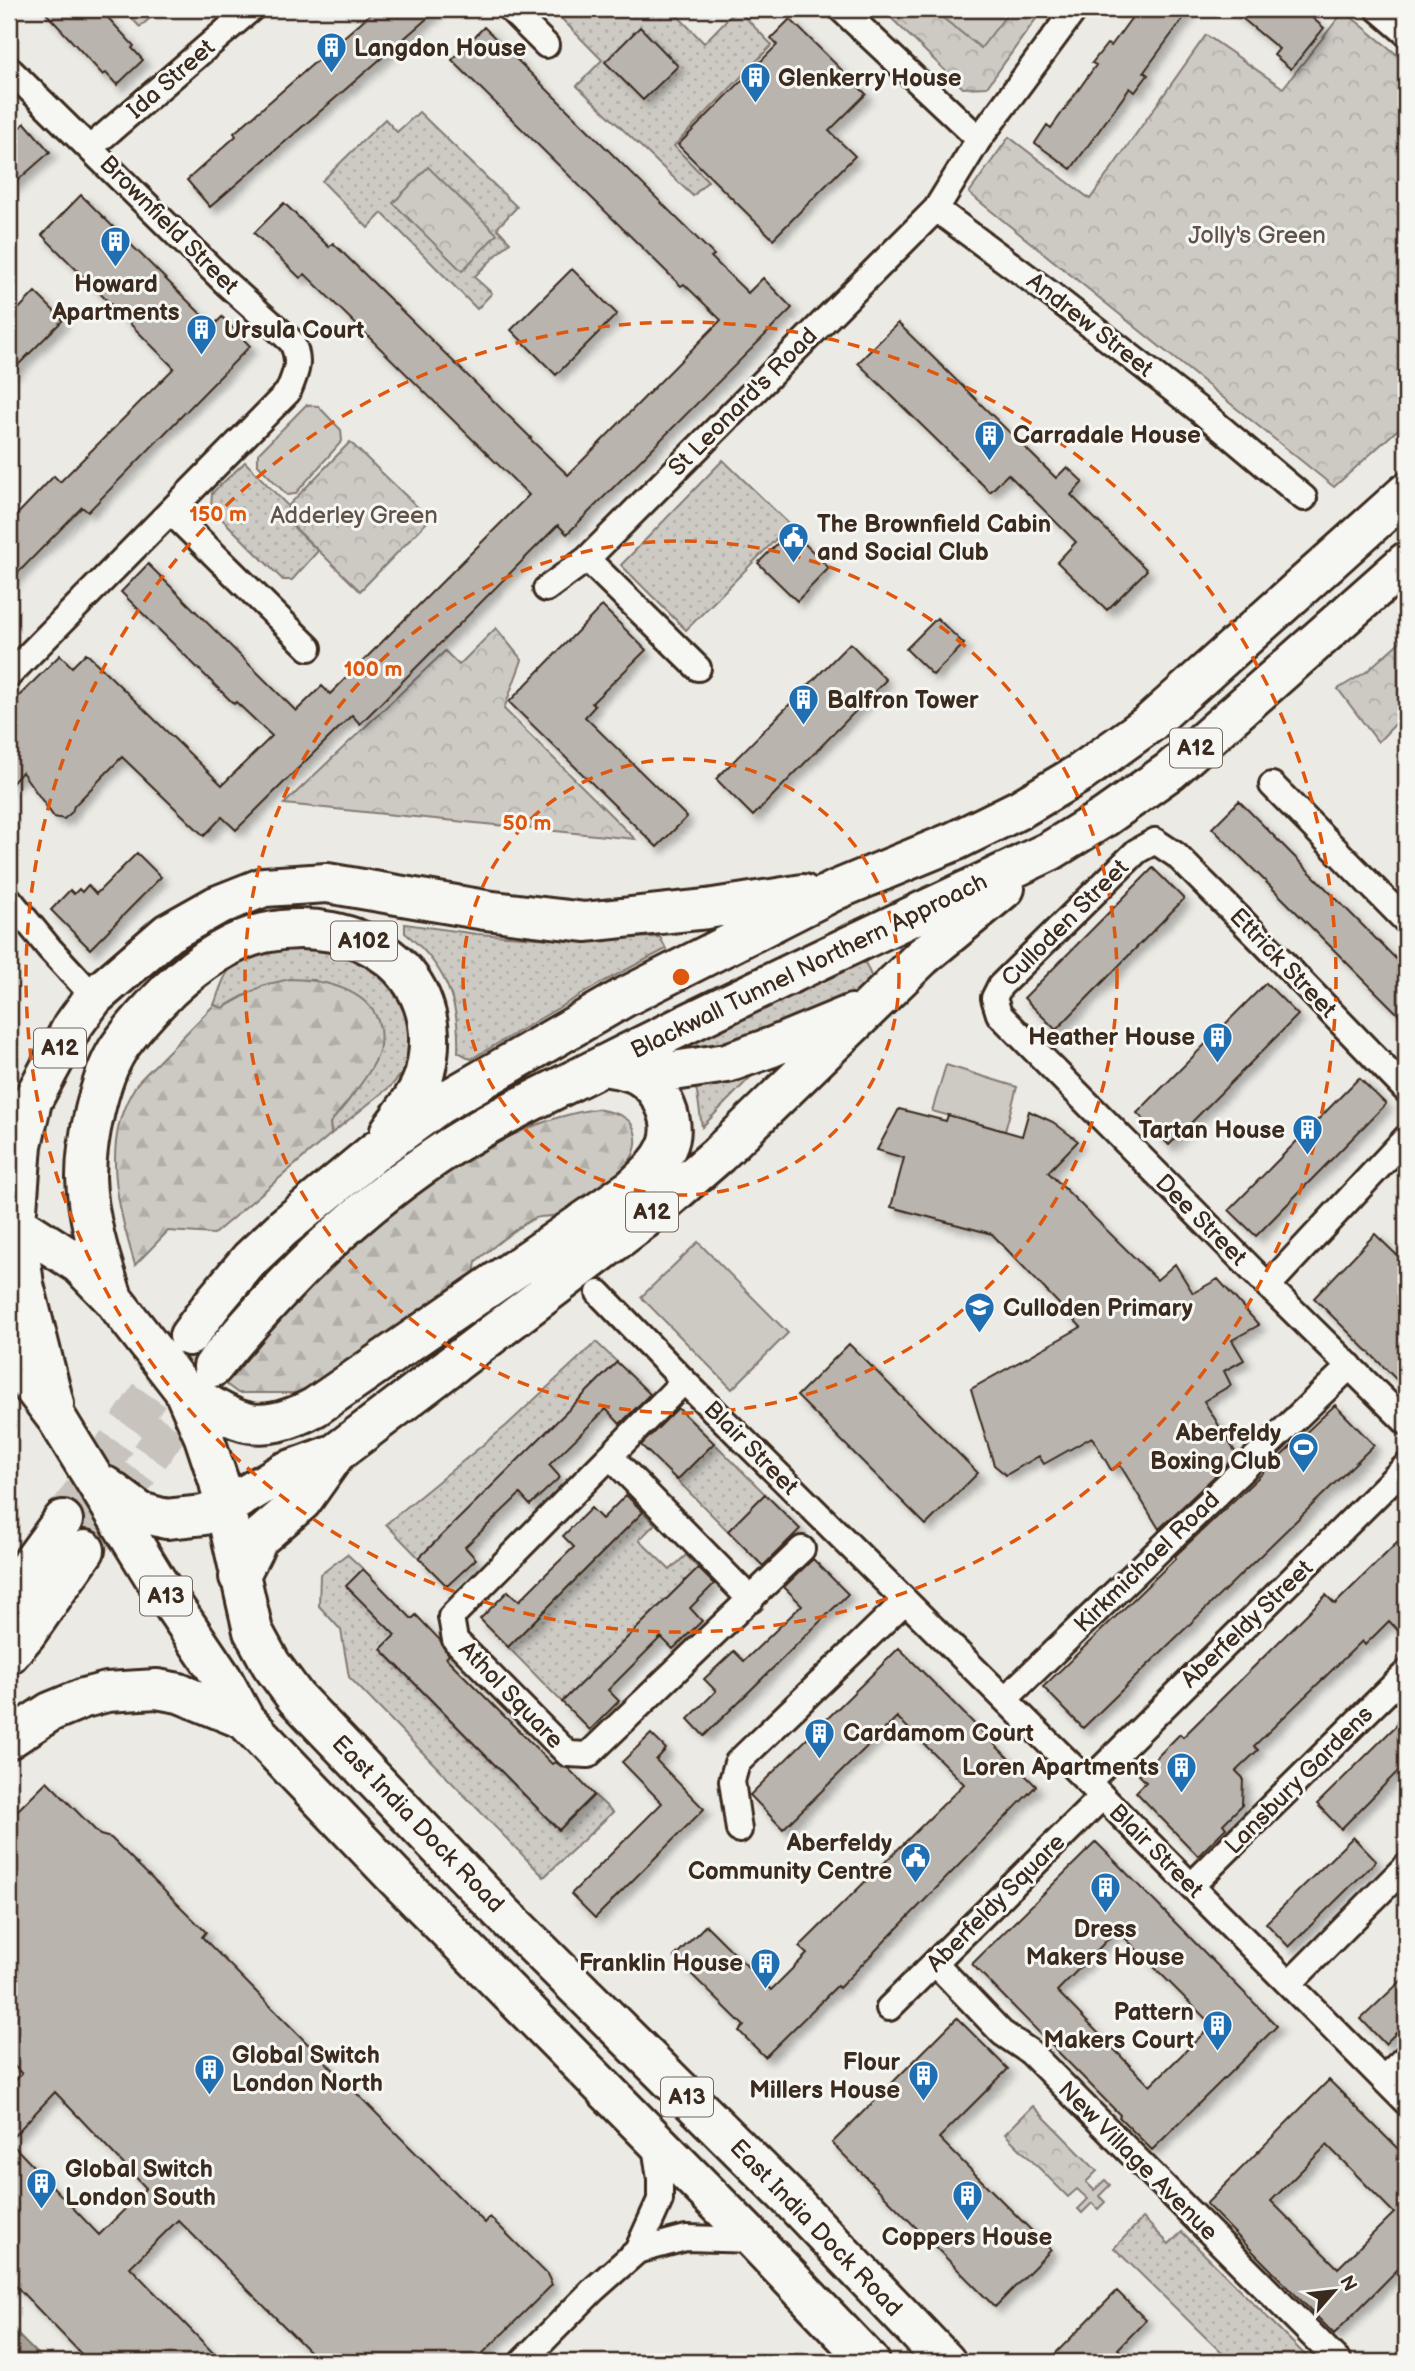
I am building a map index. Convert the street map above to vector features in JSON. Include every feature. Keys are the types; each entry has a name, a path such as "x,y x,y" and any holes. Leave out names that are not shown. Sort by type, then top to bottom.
{"highway":[{"name":"Blackwall Tunnel Northern Approach","path":"189,1336 250,1259 284,1227 377,1150 440,1104 623,998 836,890 955,841 1083,772 1150,723 1406,494"},
{"name":"Blackwall Tunnel Northern Approach","path":"198,1378 302,1267 366,1210 435,1157 495,1120 664,1034 1050,850 1105,817 1170,771 1406,562"},
{"name":"A12","path":"89,1471 114,1495 140,1512 166,1519 204,1514 226,1507 284,1472 336,1453 643,1220 718,1155 922,957 1050,850"},
{"name":"A12","path":"57,1419 24,1284 12,1221 22,1144 20,1112 72,1027 94,997 168,933 216,906 264,887 327,883 485,910 585,922 707,909 836,890"},
{"name":"A102","path":"113,1300 97,1247 86,1177 91,1129 101,1090 117,1051 143,1015 188,972 228,946 264,933 302,929 332,931 359,938 385,953 410,977 424,1008 429,1034 425,1074 408,1105 377,1150"},
{"path":"640,1076 727,1063 870,1006"},
{"path":"198,1378 237,1421 272,1425 295,1418 314,1408 622,1195 658,1164 669,1144 670,1121 663,1100 640,1076 623,1069 603,1066"},
{"name":"East India Dock Road","path":"12,1221 79,1264 113,1300 198,1378 204,1437 226,1507 239,1577 253,1631 271,1664 296,1698 501,1912 793,2202 946,2362"},
{"name":"A13","path":"9,1356 57,1419 163,1592 222,1678 244,1720 396,1878 754,2240 870,2362"},
{"name":"A12","path":"239,1577 259,1538 302,1501 336,1453"},
{"path":"9,1594 62,1520"},
{"path":"9,1654 85,1550"},
{"path":"9,1739 50,1712 107,1692 157,1689 179,1693 244,1720"}],"street":[{"name":"Ida Street","path":"90,148 251,9"},
{"path":"510,9 546,45"},
{"path":"841,9 979,139"},
{"path":"936,209 979,139 1075,9"},
{"path":"1378,9 1406,33"},
{"name":"Brownfield Street","path":"9,69 228,285 291,341 296,350 298,366 288,392 171,512"},
{"name":"Andrew Street","path":"936,209 1192,405 1304,498"},
{"name":"St Leonard's Road","path":"545,589 587,559 936,209"},
{"path":"9,675 171,512 309,648"},
{"path":"587,559 698,668"},
{"path":"1272,785 1406,921"},
{"name":"Culloden Street","path":"999,1014 994,998 1000,986 1138,851 1155,841"},
{"name":"Ettrick Street","path":"1155,841 1176,855 1406,1090"},
{"path":"9,899 94,997"},
{"name":"Dee Street","path":"999,1014 1406,1422"},
{"path":"1268,1286 1406,1138"},
{"name":"Blair Street","path":"599,1293 1406,2102"},
{"name":"Kirkmichael Road","path":"1005,1699 1350,1366"},
{"name":"Athol Square","path":"680,1377 611,1457 451,1617 454,1640 568,1754 588,1755 802,1549"},
{"path":"611,1457 751,1600"},
{"name":"Aberfeldy Street","path":"1095,1789 1406,1466"},
{"path":"739,1830 732,1781 737,1763 905,1601"},
{"name":"Lansbury Gardens","path":"1191,1886 1406,1674"},
{"name":"Aberfeldy Square","path":"889,2008 935,1963 1095,1789"},
{"path":"1289,1984 1406,1866"},
{"name":"New Village Avenue","path":"935,1963 1002,2033 1030,2052 1339,2362"},
{"path":"1384,2079 1406,2057"},
{"path":"522,2362 593,2290 637,2251 660,2200 660,2179 653,2138"},
{"path":"637,2251 686,2238 754,2240"}],"green space":[{"path":"123,9 160,9 140,27"},
{"path":"552,9 671,9 704,43 737,9 772,45 674,146 708,181 693,196 577,86 602,60"},
{"path":"882,9 1043,9 987,87 963,88"},
{"path":"951,9 1011,9 981,48 943,18"},
{"name":"Jolly's Green","path":"1344,11 1406,62 1406,422 1334,487 969,193 1009,137 1090,199 1206,35 1283,88"},
{"path":"419,112 517,207 497,228 510,242 474,277 492,293 477,309 382,213 368,228 322,181 385,119 397,132"},
{"path":"428,167 497,234 462,271 393,203"},
{"path":"306,405 318,406 341,430 342,441 295,494 287,495 258,465 258,454"},
{"name":"Adderley Green","path":"350,442 430,519 360,591 285,518 288,506"},
{"path":"723,460 790,525 686,630 621,565"},
{"path":"245,462 288,506 285,519 318,551 292,580 283,580 211,508 212,493"},
{"path":"496,628 522,660 504,709 635,839 284,804 445,651 459,665"},
{"path":"1406,636 1406,713 1378,742 1338,689 1366,672"},
{"path":"405,924 477,934 565,940 660,937 666,949 603,982 471,1059 458,1052 456,1017 447,986 430,958 405,933"},
{"path":"312,946 358,959 397,986 412,1026 410,1052 404,1071 392,1085 331,1134 330,1123 349,1100 379,1052 315,980 277,983 245,995 222,1008 214,1005 227,973 243,960 266,952"},
{"path":"863,958 873,980 853,995 747,1043 668,1054"},
{"path":"290,979 340,987 367,1004 376,1016 380,1032 376,1059 358,1088 330,1123 331,1134 214,1234 168,1231 135,1265 118,1197 115,1152 124,1108 135,1087 214,1005 223,1008 264,985"},
{"path":"769,1058 702,1127 697,1092 692,1080"},
{"path":"946,1065 1017,1087 1005,1131 932,1111"},
{"path":"596,1109 625,1118 635,1132 634,1152 616,1175 560,1214 536,1218 518,1228 476,1261 474,1276 303,1393 238,1393 223,1382 299,1299 343,1256 440,1177 492,1146 544,1122"},
{"path":"698,1242 788,1333 732,1389 641,1297"},
{"path":"596,1342 617,1362 419,1558 386,1524 506,1426"},
{"path":"714,1443 765,1494 728,1531 677,1480"},
{"path":"643,1512 655,1524 639,1540 670,1570 686,1555 698,1568 562,1702 508,1647"},
{"path":"347,1554 363,1569 347,1586 395,1635 381,1650 559,1830 594,1795 613,1812 544,1877 349,1677 341,1630 319,1606 320,1575"},
{"path":"1033,2106 1097,2171 1086,2182 1094,2190 1105,2180 1110,2185 1099,2196 1105,2202 1098,2209 1092,2203 1082,2213 1078,2209 1088,2199 1077,2189 1068,2197 1005,2134"},
{"path":"1143,2218 1169,2244 1182,2232 1311,2361 1231,2362 1114,2248"}],"shaded area":[{"path":"9,2326 45,2362 9,2362"}],"building":[{"path":"42,9 100,9 134,46 132,48 143,60 117,85 106,73 103,75"},
{"name":"Langdon House","path":"376,9 438,9 210,207 187,180 236,136 234,133"},
{"path":"1138,9 1190,9 1144,72 1148,75 1135,92 1130,88 1071,169 1035,143 1047,125 1051,128 1096,65 1092,63 1107,44 1111,46"},
{"path":"1231,9 1302,9 1324,28 1291,69 1274,55 1279,49"},
{"path":"790,19 866,94 829,131 855,156 773,239 678,145 777,45 771,38"},
{"path":"484,27 714,255 711,257 748,293 763,278 792,308 567,534 558,525 360,724 352,715 236,830 222,817 204,836 122,757 74,806 72,812 64,819 54,817 22,772 9,787 9,706 60,655 72,667 86,653 222,785 272,736 236,702 234,704 121,592 148,564 296,711 322,686 330,694 529,495 305,274 300,278 254,233 284,203 329,247 333,243 568,475 721,320 684,284 681,286 452,60"},
{"path":"640,27 678,66 643,100 605,62"},
{"path":"25,123 50,152 9,188 9,137"},
{"path":"81,195 213,326 222,317 250,346 88,512 82,507 9,582 9,523 54,476 60,482 174,368 42,235"},
{"path":"572,269 617,314 556,375 511,330"},
{"path":"35,292 63,320 9,374 9,319"},
{"name":"Carradale House","path":"898,323 1056,478 1067,467 1083,482 1071,495 1147,570 1107,610 1057,562 1076,542 1008,474 990,492 858,363"},
{"name":"The Brownfield Cabin and Social Club","path":"791,530 829,568 797,601 758,563"},
{"path":"602,606 646,650 592,703 595,706 585,717 687,817 657,847 509,702"},
{"path":"937,618 964,644 933,675 906,649"},
{"name":"Balfron Tower","path":"850,643 886,680 753,816 716,779"},
{"path":"1239,801 1406,969 1406,1022 1212,828"},
{"path":"137,853 161,877 90,949 51,910 70,890 74,894 79,889 82,892 88,885 96,894"},
{"path":"1153,868 1184,899 1056,1030 1024,998"},
{"name":"Heather House","path":"1266,983 1298,1015 1169,1145 1137,1113"},
{"name":"Tartan House","path":"1359,1078 1386,1104 1256,1236 1229,1210"},
{"path":"899,1109 946,1121 948,1115 1022,1136 1029,1111 1053,1122 1078,1141 1048,1172 1157,1280 1175,1264 1193,1293 1218,1279 1259,1325 1232,1340 1244,1360 1224,1371 1231,1385 1204,1401 1237,1455 1159,1529 1120,1465 1111,1470 1092,1437 1044,1464 1039,1456 1006,1475 994,1465 971,1389 1081,1327 992,1234 891,1207 904,1158 877,1150"},
{"path":"1375,1234 1406,1264 1406,1389 1314,1298"},
{"path":"849,1344 978,1473 926,1525 797,1396"},
{"path":"617,1362 650,1394 620,1424 606,1409 549,1465 560,1477 530,1505 520,1494 465,1547 476,1559 447,1586 419,1558"},
{"path":"1335,1405 1374,1445 1083,1728 1043,1687 1176,1558 1175,1556"},
{"path":"678,1408 714,1443 677,1480 641,1445"},
{"path":"765,1494 800,1529 763,1566 728,1531"},
{"path":"626,1495 643,1512 508,1647 480,1619 508,1591 519,1601 574,1547 563,1536 591,1508 602,1519"},
{"path":"1406,1534 1406,1639 1389,1621 1365,1645 1362,1641 1254,1746 1258,1750 1236,1771 1243,1778 1242,1805 1223,1824 1226,1828 1198,1856 1136,1792 1146,1782 1139,1775 1180,1734 1183,1737 1326,1595 1335,1604"},
{"path":"813,1559 848,1594 704,1736 688,1719 716,1691 704,1679 734,1651 744,1661 802,1605 784,1587"},
{"path":"698,1568 714,1584 690,1608 702,1621 673,1649 661,1637 608,1690 619,1701 590,1730 562,1702"},
{"path":"363,1569 412,1619 416,1615 440,1640 449,1655 446,1658 552,1764 555,1762 569,1769 594,1795 559,1830 381,1649 395,1635 346,1586"},
{"path":"899,1648 1036,1786 839,1988 837,1986 765,2057 739,2031 744,2026 674,1957 706,1925 771,1990 807,1954 799,1947 964,1784 897,1717 783,1829 750,1795"},
{"path":"1406,1716 1406,1763 1341,1829 1317,1804"},
{"path":"651,1734 666,1749 656,1760 704,1809 595,1918 571,1894 662,1803 622,1762"},
{"name":"Global Switch London North","path":"47,1781 100,1835 111,1838 206,1932 202,1937 485,2223 490,2217 547,2274 552,2285 474,2362 320,2362 178,2220 130,2267 222,2362 89,2362 9,2279 9,2141 9,2086 22,2074 9,2061 9,1819","holes":["55,2092 146,2188 99,2235 9,2141"]},
{"path":"1353,1837 1376,1861 1289,1947 1266,1923"},
{"path":"1096,1842 1277,2026 1152,2150 972,1964","holes":["1117,1930 1212,2025 1150,2086 1057,1991"]},
{"path":"1406,1976 1406,2023 1385,2044 1361,2019"},
{"path":"957,2018 1008,2069 939,2138 1051,2250 995,2307 832,2143"},
{"path":"1329,2080 1406,2157 1406,2261 1334,2334 1206,2204","holes":["1327,2145 1394,2213 1338,2268 1271,2201"]},
{"path":"1117,2291 1146,2320 1118,2349 1132,2362 1047,2362"}],"tunnel":[{"path":"63,1520 185,1343"},
{"path":"85,1550 205,1377"}],"place":[{"name":"Langdon House","path":"331,75"},
{"name":"Glenkerry House","path":"755,105"},
{"name":"Howard Apartments","path":"116,269"},
{"name":"Ursula Court","path":"201,357"},
{"name":"Carradale House","path":"990,462"},
{"name":"The Brownfield Cabin and Social Club","path":"794,565"},
{"name":"Balfron Tower","path":"804,727"},
{"name":"Heather House","path":"1218,1064"},
{"name":"Tartan House","path":"1308,1157"},
{"name":"Culloden Primary","path":"980,1335"},
{"name":"Aberfeldy Boxing Club","path":"1304,1474"},
{"name":"Cardamom Court","path":"820,1760"},
{"name":"Loren Apartments","path":"1182,1794"},
{"name":"Aberfeldy Community Centre","path":"915,1884"},
{"name":"Dress Makers House","path":"1105,1914"},
{"name":"Franklin House","path":"766,1990"},
{"name":"Pattern Makers Court","path":"1217,2053"},
{"name":"Global Switch London North","path":"209,2096"},
{"name":"Flour Millers House","path":"923,2103"},
{"name":"Global Switch London South","path":"42,2210"},
{"name":"Coppers House","path":"967,2222"}]}
